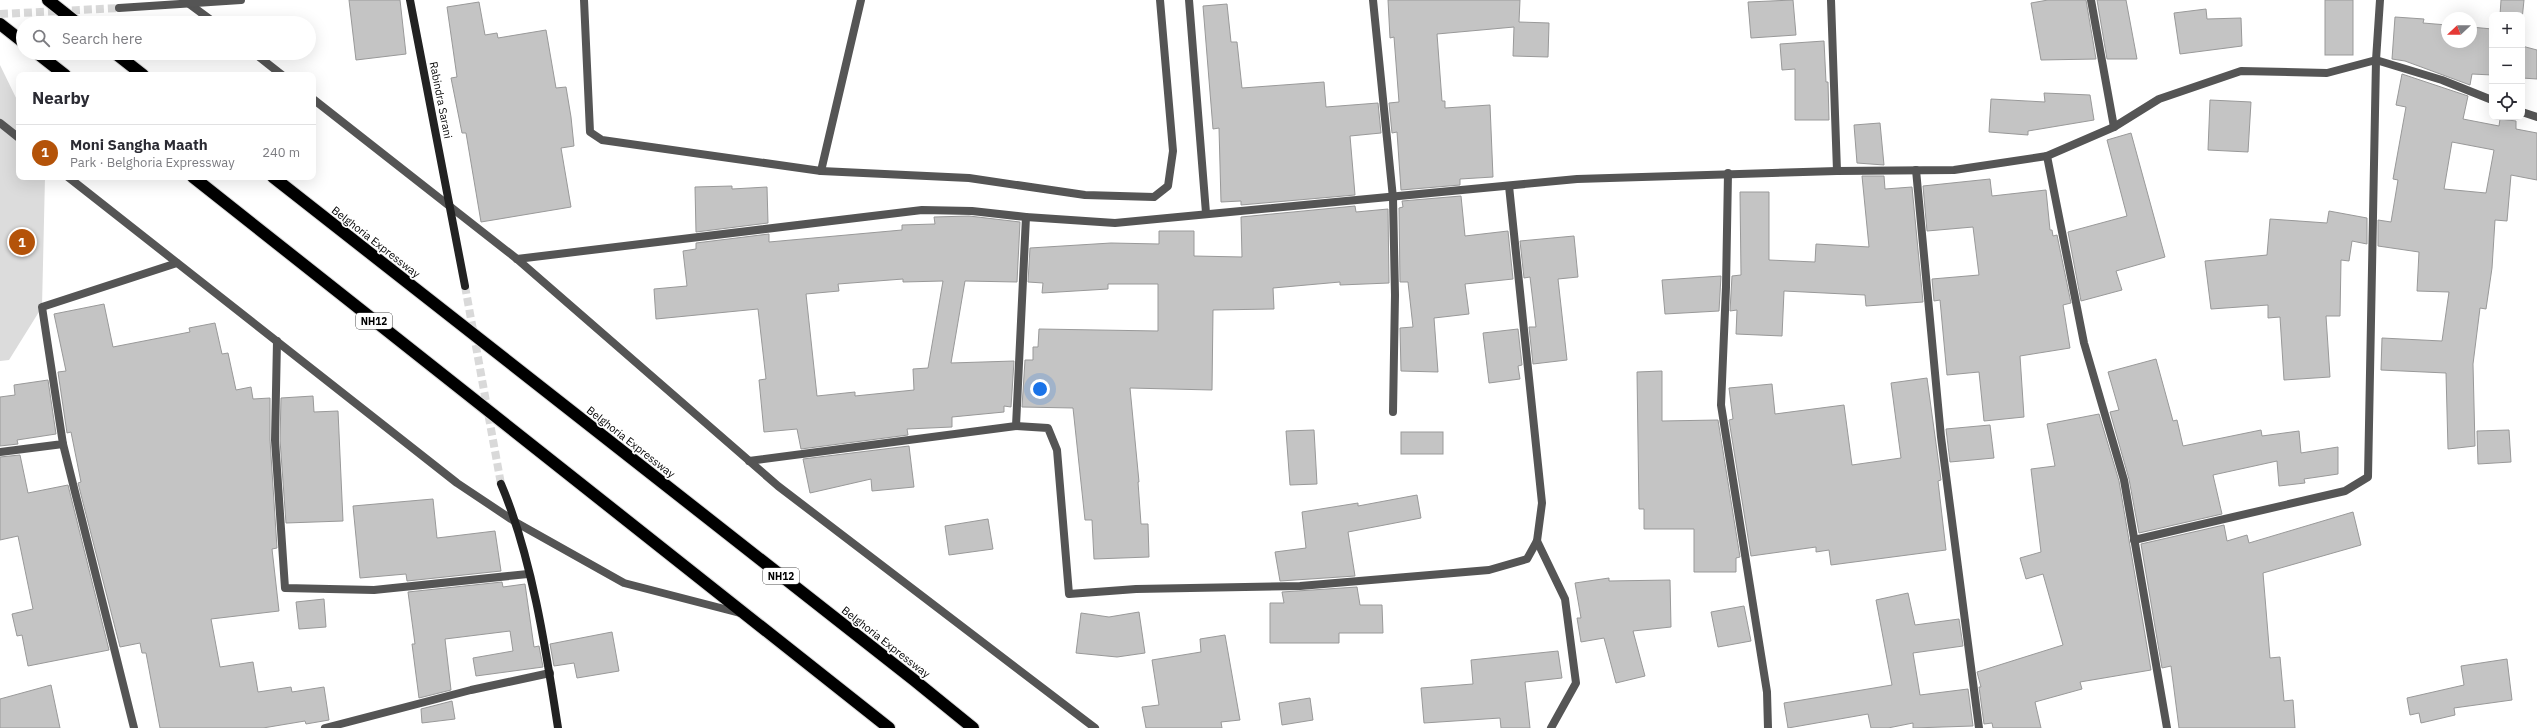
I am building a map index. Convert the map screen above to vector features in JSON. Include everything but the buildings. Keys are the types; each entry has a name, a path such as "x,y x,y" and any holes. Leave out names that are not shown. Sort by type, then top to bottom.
{"highway":[{"path":"48,0 68,16"},
{"path":"0,24 16,37"},
{"path":"46,60 61,72"},
{"path":"124,60 139,72"},
{"name":"NH12","path":"197,180 554,465 748,615 888,728"},
{"name":"Belghoria Expressway","path":"277,180 914,680 973,728"}],"street":[{"path":"119,8 187,2 241,0"},
{"name":"Rabindra Sarani","path":"410,0 465,286"},
{"path":"584,0 590,132 602,140 821,171 968,178 1084,195 1154,197 1168,186 1173,151 1160,0"},
{"path":"821,171 861,0"},
{"path":"1189,0 1206,213"},
{"path":"1373,0 1393,198 1395,295 1393,412"},
{"path":"1831,0 1837,171"},
{"path":"2091,0 2114,127"},
{"path":"2134,540 2345,491 2368,477 2376,60 2380,0"},
{"path":"187,2 206,16"},
{"path":"263,60 278,72"},
{"path":"517,259 922,210 972,210 1026,217 1115,222 1393,198 1577,179 1837,171 1954,170 2047,156 2114,127 2159,99 2240,71 2327,73 2376,60 2442,80 2489,99"},
{"path":"316,100 450,204 517,259 778,486 1095,728"},
{"path":"2525,113 2537,118"},
{"path":"0,123 16,136"},
{"path":"2047,156 2084,343 2124,480 2167,728"},
{"path":"1916,170 1941,437 1979,728"},
{"path":"1728,174 1726,287 1720,405 1766,684 1768,728"},
{"path":"72,180 457,483 517,523 624,583 748,615"},
{"path":"749,461 1016,426 1048,428 1057,450 1069,594 1136,589 1300,586 1489,570 1528,559 1537,541 1542,503 1509,186"},
{"path":"1016,426 1026,217"},
{"path":"134,728 63,444 42,306 177,263"},
{"path":"276,341 275,440 286,588 374,590 528,574"},
{"path":"0,452 63,444"},
{"path":"501,484 517,523 550,673 558,728"},
{"path":"1537,541 1565,599 1576,683 1551,728"},
{"path":"325,728 471,690 550,673"}],"shaded area":[{"path":"0,65 16,98 16,180 45,180 42,307 9,360 0,361"}],"tunnel":[{"path":"0,14 119,8"},
{"path":"465,286 501,484"}],"place":[{"name":"Moni Sangha Maath","path":"22,242"}]}
